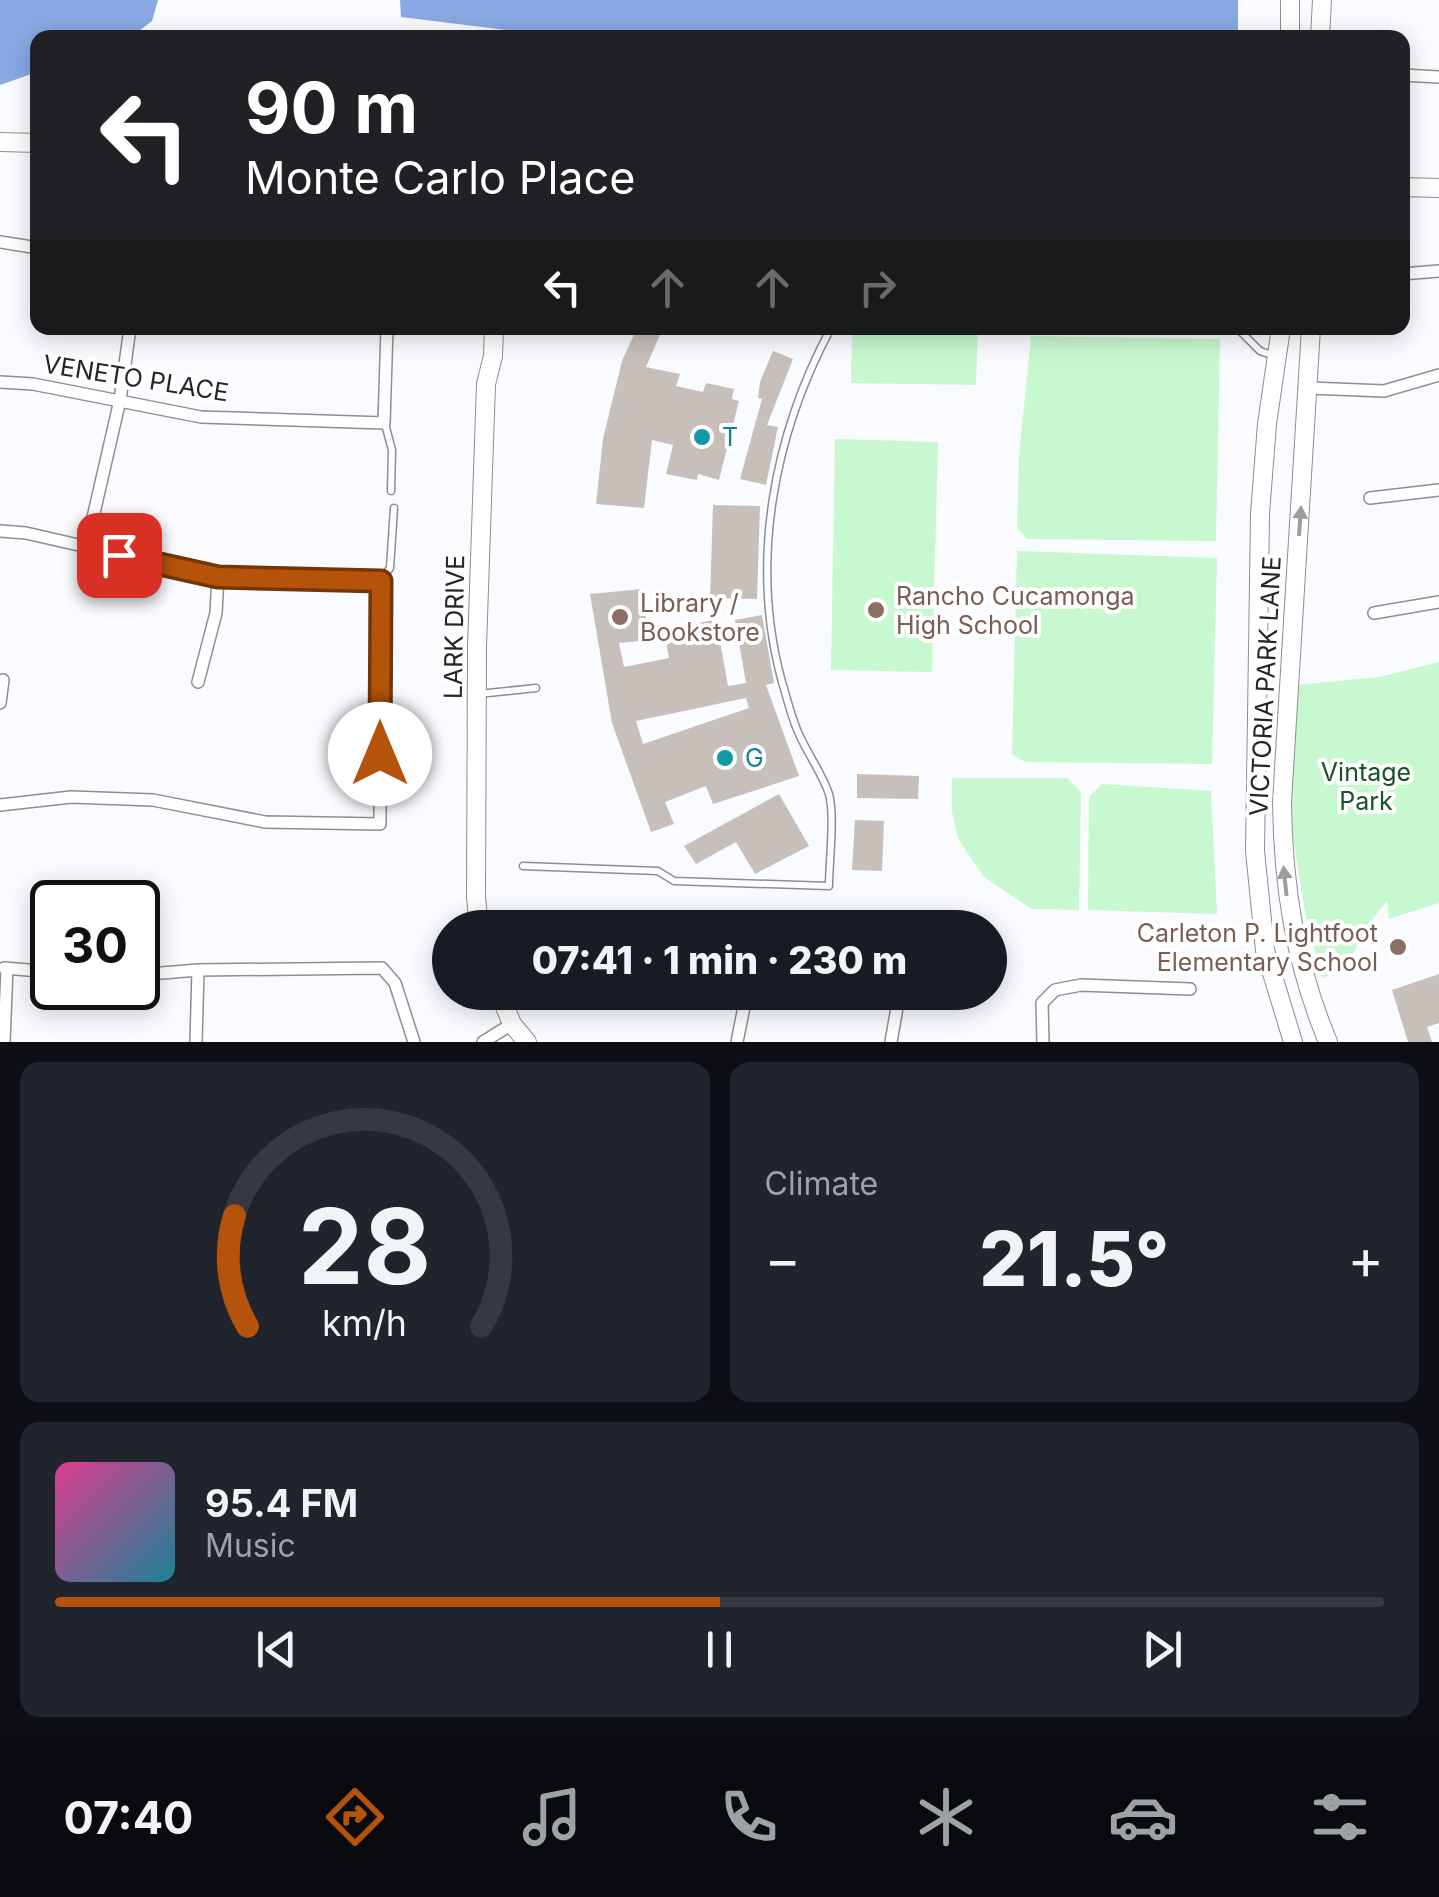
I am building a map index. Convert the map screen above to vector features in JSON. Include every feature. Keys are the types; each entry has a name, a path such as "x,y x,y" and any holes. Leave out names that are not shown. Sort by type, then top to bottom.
{"street":[{"path":"1290,0 1290,30"},
{"path":"1320,30 1322,0"},
{"path":"1410,75 1439,77"},
{"path":"0,142 30,143"},
{"path":"1410,186 1439,188"},
{"path":"0,242 30,247"},
{"path":"1410,273 1439,271"},
{"path":"86,548 120,400 129,335"},
{"path":"384,423 387,335"},
{"name":"LARK DRIVE","path":"477,910 477,694 486,384 494,335"},
{"name":"VICTORIA PARK LANE","path":"1280,335 1260,514 1255,851 1265,950 1293,1042"},
{"name":"VICTORIA PARK LANE","path":"1311,335 1287,712 1282,858 1294,938 1328,1042"},
{"path":"1310,388 1384,391 1439,375"},
{"name":"VENETO PLACE","path":"0,382 201,417 384,423"},
{"path":"1370,498 1439,490"},
{"path":"0,531 218,577 381,581 380,824 266,822 152,800 1,800"},
{"path":"198,682 216,613 218,577"},
{"path":"1374,613 1439,602"},
{"path":"0,703 4,680"},
{"path":"4,1042 4,968 30,970"},
{"path":"160,973 382,968 396,983 414,1042"},
{"path":"196,1042 198,970"},
{"path":"1043,1042 1042,1004 1055,990 1081,984 1190,989"},
{"path":"506,1010 527,1042"},
{"path":"737,1042 743,1010"},
{"path":"891,1042 897,1010"},
{"path":"483,1042 512,1024"}],"lane":[{"path":"523,866 658,871 674,881 829,886 830,796 797,729 781,677 769,607 773,489 784,436 804,380 827,335"},
{"path":"1244,335 1260,351 1277,357"},
{"path":"384,423 392,450 391,491"},
{"path":"381,581 390,568 394,508"},
{"path":"477,694 536,688"}],"green space":[{"path":"852,335 978,335 976,385 851,383"},
{"path":"1031,336 1220,339 1216,541 1027,539 1017,528 1019,456"},
{"path":"835,439 938,442 932,672 831,670"},
{"path":"1017,551 1217,558 1212,764 1025,762 1012,754"},
{"name":"Vintage Park","path":"1439,662 1439,903 1389,919 1387,901 1368,925 1345,969 1322,978 1306,918 1290,817 1296,685 1380,677"},
{"path":"952,778 1067,778 1081,792 1079,910 1032,909 984,877 958,839 952,812"},
{"path":"1102,784 1211,791 1217,914 1088,910 1089,797"}],"water":[{"path":"0,0 158,0 152,21 140,30 30,30 30,74 0,85"},
{"path":"400,0 1238,0 1238,30 507,30 401,17"}],"building":[{"path":"634,335 660,335 646,367 680,374 676,386 703,392 706,383 734,389 732,399 739,401 719,480 698,474 697,480 666,474 673,445 652,440 644,508 596,504 603,439 622,361"},
{"path":"773,351 793,359 767,425 778,427 766,485 740,479 762,399 758,398 760,382"},
{"path":"713,505 760,506 757,599 710,598"},
{"path":"642,589 649,640 619,643 624,667 669,658 664,631 716,619 728,686 746,683 735,620 762,615 774,683 766,685 799,776 713,804 706,786 665,802 674,824 651,832 612,723 590,594","holes":["746,698 749,708 643,744 636,721"]},
{"path":"857,774 919,776 918,799 857,798"},
{"path":"779,794 809,846 755,874 736,842 696,864 684,846"},
{"path":"855,820 884,821 882,871 852,870"},
{"path":"1439,974 1439,1023 1427,1027 1432,1042 1408,1042 1392,990"}],"place":[{"name":"T","path":"702,437"},
{"name":"Rancho Cucamonga High School","path":"876,610"},
{"name":"Library / Bookstore","path":"620,617"},
{"name":"G","path":"725,758"},
{"name":"Carleton P. Lightfoot Elementary School","path":"1398,947"}],"route":[{"path":"119,555 218,577 381,581 380,754"}]}
